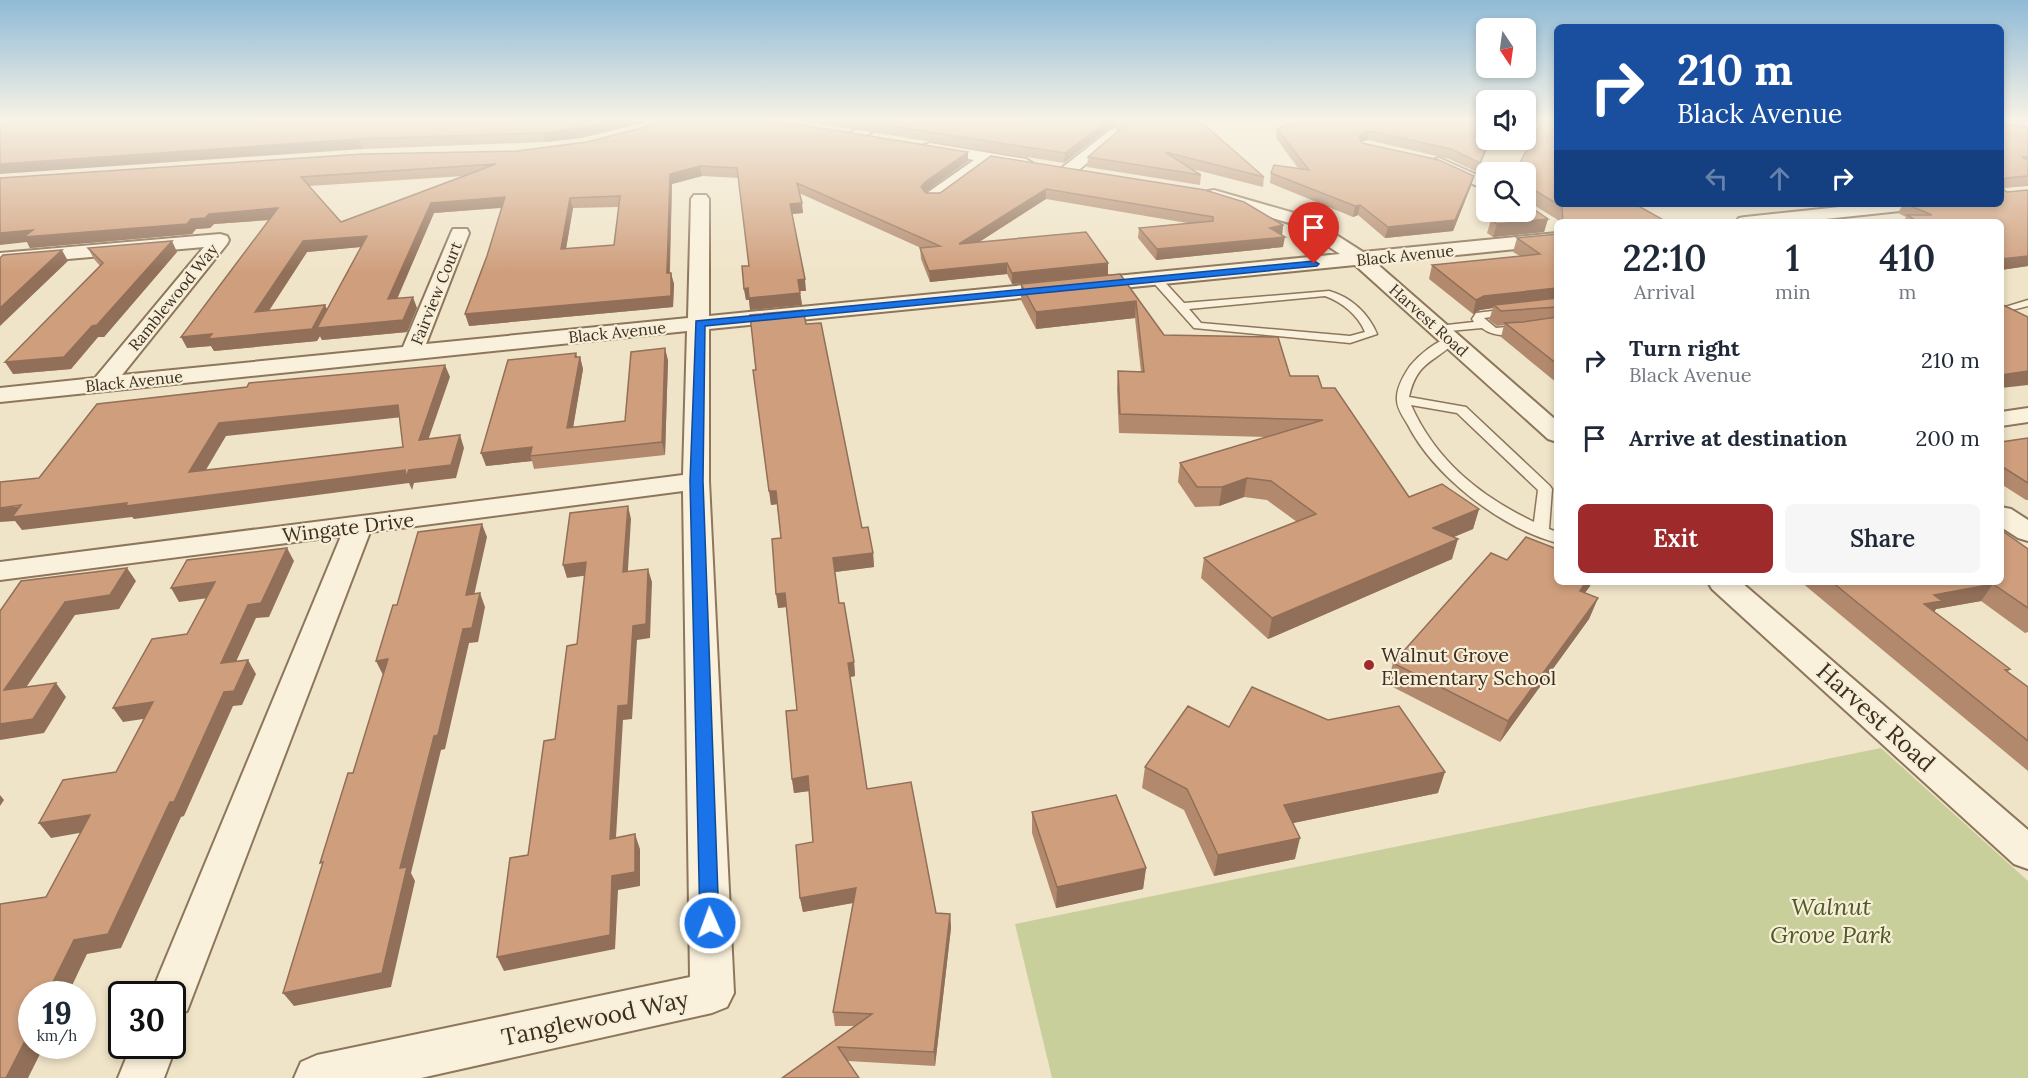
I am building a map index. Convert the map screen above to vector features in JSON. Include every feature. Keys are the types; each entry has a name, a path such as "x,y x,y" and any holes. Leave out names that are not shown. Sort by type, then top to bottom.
{"street":[{"path":"933,197 969,171"},
{"path":"1077,171 1092,174"},
{"path":"1457,171 1476,180"},
{"name":"Harvest Road","path":"1195,191 1302,221 1360,259 1554,431"},
{"name":"Tanglewood Way","path":"316,1078 712,993 696,481 700,199"},
{"path":"1826,219 1900,207"},
{"path":"1541,220 1554,228"},
{"name":"Fairview Court","path":"411,354 460,233"},
{"name":"Black Avenue","path":"0,395 700,323 1554,239"},
{"name":"Ramblewood Way","path":"0,259 220,240 102,385"},
{"path":"2012,305 2028,318"},
{"path":"2004,419 2028,415"},
{"name":"Wingate Drive","path":"0,571 696,481"},
{"path":"2004,517 2028,531"},
{"path":"178,981 359,525"},
{"name":"Harvest Road","path":"1726,585 2028,853"},
{"path":"141,1078 148,1059"}],"lane":[{"path":"1156,279 1180,307 1198,326 1350,340 1371,334 1368,323 1336,295 1325,293 1180,307"},
{"path":"1524,310 1480,315 1478,319 1493,331 1501,332 1554,326"},
{"path":"1484,324 1445,335 1425,355 1409,377 1403,400 1414,426 1433,454 1461,483 1503,511 1554,537"},
{"path":"1403,400 1461,410 1545,489 1541,531"}],"green space":[{"name":"Walnut Grove Park","path":"1881,748 2028,881 2028,1078 1052,1078 1015,924"}],"building":[{"path":"101,171 386,171 301,177 341,222 476,171 680,171 670,174 667,273 671,273 671,296 465,314 487,256 505,197 431,203 388,299 413,297 403,320 317,328 367,236 303,241 255,312 325,305 312,329 208,339 212,334 181,337 278,208 209,214 205,218 191,219 187,224 24,237 33,230 0,233 0,178","holes":["620,196 614,245 561,249 570,198"]},
{"path":"737,171 940,171 921,187 926,193 940,193 970,171 1087,171 1205,190 1244,202 1283,225 1270,228 1285,237 1157,249 1139,228 1213,221 1213,217 1046,189 959,244 1086,232 1108,263 1012,273 1007,263 929,271 920,248 940,246 797,183 802,203 790,204 805,279 798,280 800,293 749,298 748,288 744,289 742,266 749,266"},
{"path":"1178,171 1195,171 1201,175"},
{"path":"1241,171 1257,171 1264,177"},
{"path":"1272,171 1464,171 1474,176 1455,220 1388,227 1360,205 1355,206 1271,173"},
{"path":"1536,171 1554,171 1554,202 1536,191"},
{"path":"2004,171 2028,171 2028,176 2004,180"},
{"path":"2004,190 2007,192 2028,190 2028,256 2004,259 2004,219 1913,219 1907,215 1932,215 1913,207 2004,207"},
{"path":"1562,207 1640,207 1662,219 1563,219"},
{"path":"1536,211 1548,219 1536,220"},
{"path":"1494,222 1517,222 1497,224"},
{"path":"1554,234 1554,288 1484,296 1476,300 1432,265 1540,254 1517,238"},
{"path":"172,241 97,325 92,326 64,357 5,362 103,263 88,248"},
{"path":"62,250 0,308 0,258 3,255"},
{"path":"1120,274 1164,335 1278,337 1290,376 1318,376 1322,388 1335,388 1409,497 1442,484 1479,509 1433,528 1458,539 1272,618 1204,558 1316,514 1271,481 1247,478 1222,487 1197,487 1180,463 1323,420 1120,414 1118,371 1144,372 1136,301 1036,312 1021,284"},
{"path":"1554,298 1554,307 1501,311 1494,305"},
{"path":"2004,305 2028,317 2028,371 2004,375"},
{"path":"803,310 806,324 821,323 862,528 868,527 873,553 833,558 839,603 844,603 854,662 848,663 867,789 911,782 936,913 950,914 934,1052 838,1047 859,1078 782,1078 872,1014 833,1012 856,888 800,898 796,845 813,842 808,776 792,779 786,711 797,710 785,593 776,594 772,539 781,538 776,491 769,491 753,370 756,370 750,315"},
{"path":"1554,317 1554,362 1505,323"},
{"path":"665,348 662,442 530,456 532,447 481,453 508,360 576,353 575,357 580,357 567,428 625,421 631,352"},
{"path":"445,365 419,440 460,435 451,465 409,470 406,477 405,470 126,506 127,503 12,517 21,505 0,508 0,482 39,478 97,404 247,387 249,383","holes":["398,405 403,447 189,472 219,423"]},
{"path":"2028,438 2028,483 2004,468 2004,442"},
{"path":"628,506 623,572 648,569 646,624 633,626 628,705 618,706 610,839 635,834 635,872 612,876 610,935 497,957 510,858 528,855 544,741 555,739 567,646 577,644 586,562 563,565 570,513"},
{"path":"482,524 466,595 480,593 472,628 463,629 438,735 434,736 400,868 407,867 382,973 283,993 348,773 353,773 388,659 376,661 393,605 397,605 418,532"},
{"path":"2004,532 2028,549 2028,608 1994,585 2004,585"},
{"path":"1526,537 1554,548 1554,585 1584,585 1580,591 1598,598 1508,721 1393,663 1491,553 1507,560"},
{"path":"287,548 261,603 248,605 221,663 248,660 234,691 224,692 174,802 170,802 108,934 74,940 54,981 18,981 18,1054 6,1078 0,1078 0,904 46,897 90,815 39,823 63,780 116,772 153,702 113,708 152,639 187,634 215,582 171,588 187,560"},
{"path":"127,568 110,595 65,602 4,690 56,683 33,719 0,724 0,611 21,581"},
{"path":"1836,585 1988,585 1934,595 1942,601 1924,604 2010,669 2005,670 2028,687 2028,741"},
{"path":"1252,687 1328,720 1399,706 1445,772 1284,805 1300,838 1218,855 1187,789 1145,767 1188,706 1229,727"},
{"path":"1116,795 1146,868 1057,887 1032,812"}],"place":[{"name":"Walnut Grove Elementary School","path":"1369,665"}],"route":[{"path":"710,923 696,481 700,323 1314,264"}]}
